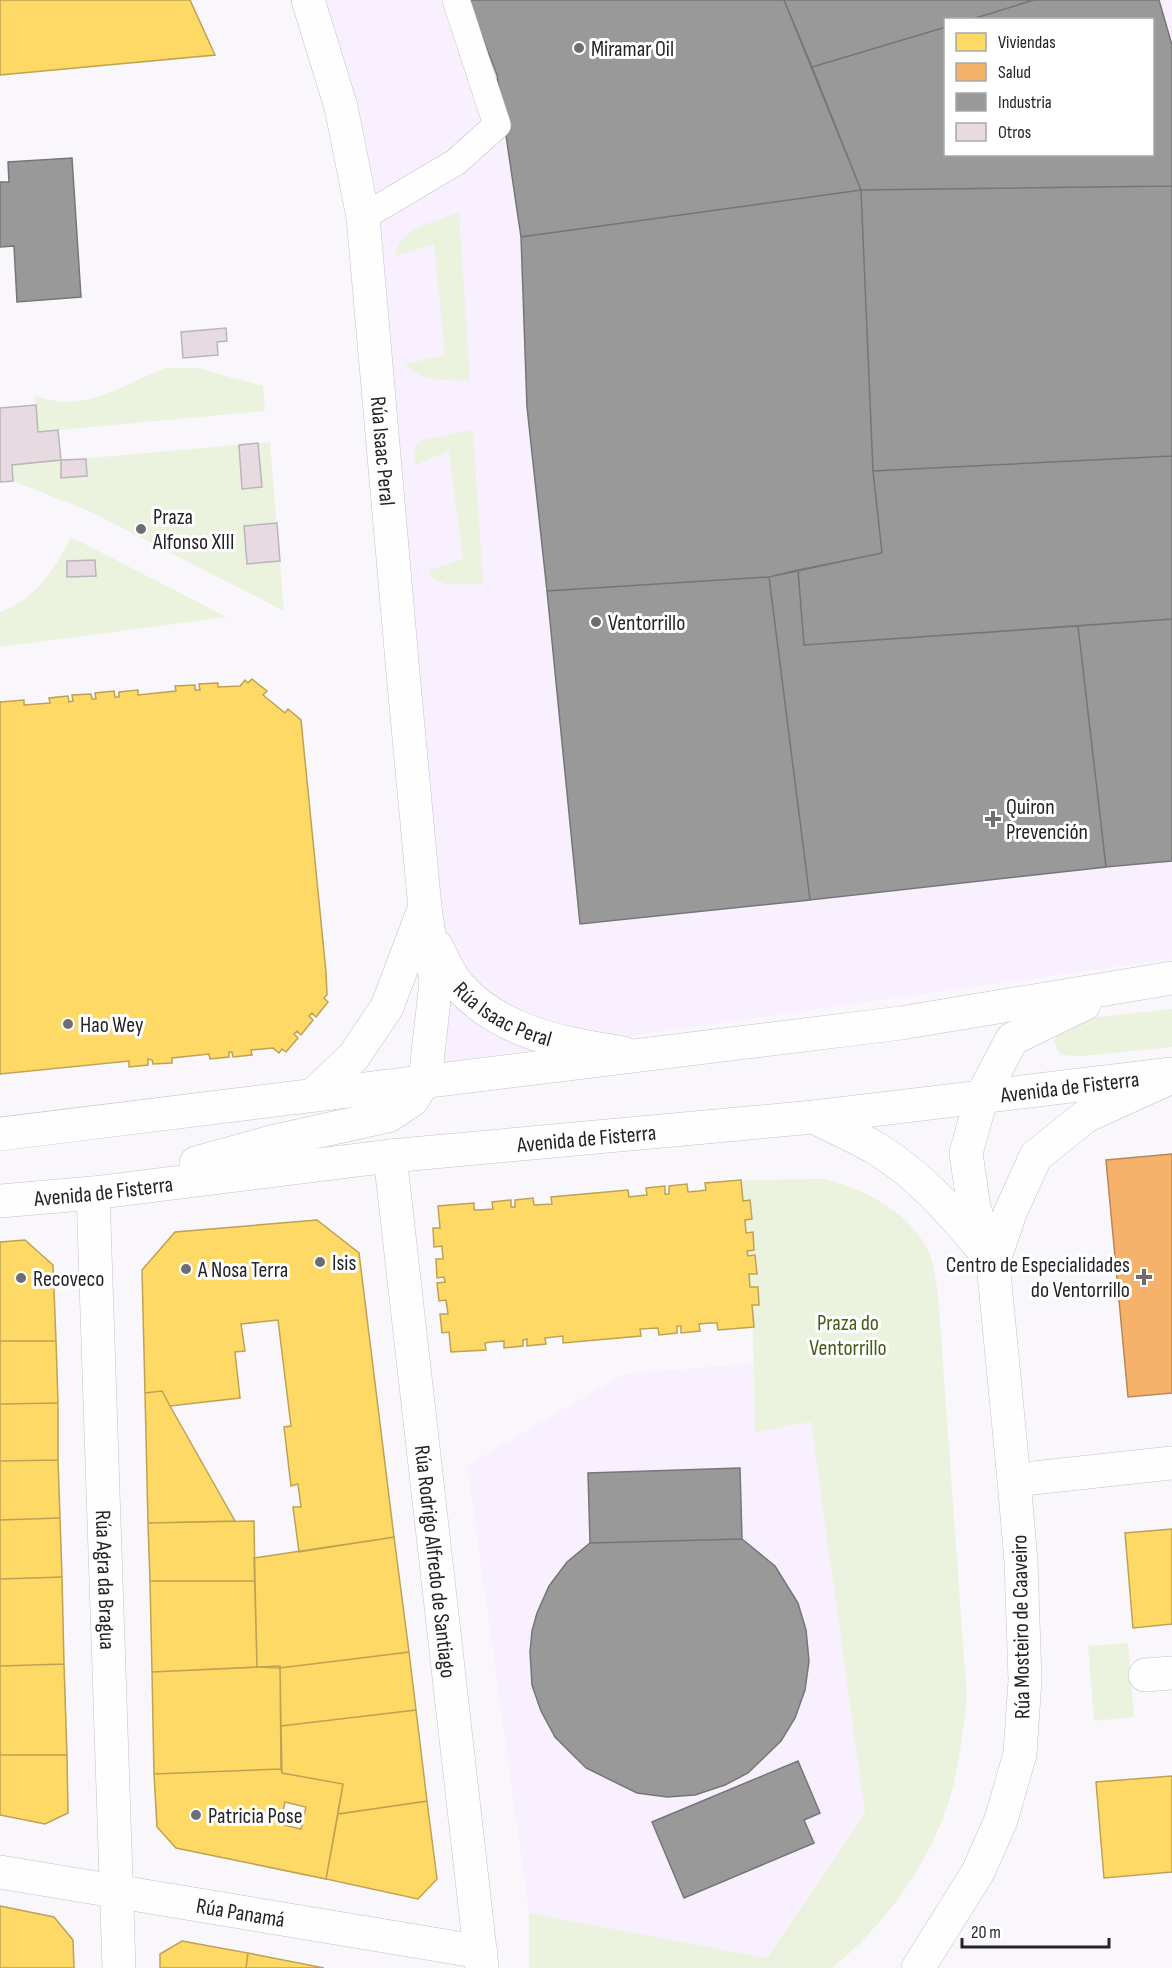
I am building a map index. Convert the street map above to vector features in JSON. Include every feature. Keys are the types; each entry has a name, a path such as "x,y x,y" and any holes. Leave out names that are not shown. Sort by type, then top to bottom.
{"street":[{"name":"Rúa Isaac Peral","path":"308,0 341,107 363,217 425,908 436,982 425,1080"},
{"name":"Rúa Isaac Peral","path":"425,908 436,946 454,978 484,1010 512,1027 563,1043 634,1055"},
{"path":"313,1095 354,1056 387,1007 425,908"},
{"path":"0,1134 901,1023 1172,978"},
{"name":"Rúa Mosteiro de Caaveiro","path":"918,1968 978,1872 1001,1820 1020,1754 1025,1680 1021,1562 993,1263 974,1208 966,1153 982,1096 1012,1039 1116,988"},
{"name":"Avenida de Fisterra","path":"0,1201 93,1193 390,1156 814,1117 1172,1076"},
{"name":"Avenida de Fisterra","path":"993,1263 1010,1213 1036,1156 1086,1116 1172,1076"},
{"path":"93,1193 274,1141 388,1116 412,1100 425,1080"},
{"path":"814,1117 876,1149 908,1170 945,1204 993,1263"},
{"name":"Rúa Rodrigo Alfredo de Santiago","path":"390,1156 482,1960"},
{"name":"Rúa Agra da Bragua","path":"93,1193 119,1968"},
{"path":"1014,1480 1172,1463"},
{"name":"Rúa Panamá","path":"0,1872 482,1960"}],"lane":[{"path":"363,217 456,162 497,125 456,0"}],"shaded area":[{"path":"308,0 1172,0 1172,959 439,1063 363,217"},
{"path":"753,1363 755,1431 811,1422 865,1813 767,1958 529,1913 467,1465 624,1374"}],"green space":[{"path":"459,212 470,381 443,380 419,375 405,364 445,355 434,244 396,256 398,246 410,232"},
{"path":"166,368 197,368 263,386 265,411 38,432 35,396 53,401 87,400"},
{"path":"473,430 483,584 445,584 431,578 428,571 463,559 449,451 415,465 414,450 422,440"},
{"path":"270,442 284,611 89,511 13,481 12,465"},
{"path":"71,537 227,617 0,647 0,612 24,600 43,582"},
{"path":"1172,1009 1172,1047 1082,1056 1060,1055 1054,1042 1060,1029 1078,1019"},
{"name":"Praza do Ventorrillo","path":"826,1179 870,1196 897,1213 908,1223 927,1248 934,1270 938,1293 967,1699 957,1768 944,1816 933,1841 906,1888 871,1931 832,1968 529,1968 529,1913 767,1958 865,1813 811,1422 755,1432 752,1305 759,1304 758,1287 750,1287 749,1274 756,1273 755,1255 748,1256 747,1251 754,1250 753,1232 746,1233 745,1220 750,1200 743,1201 741,1180"},
{"path":"1128,1643 1134,1717 1094,1721 1088,1646"}],"building: Viviendas":[{"path":"0,0 190,0 215,55 0,75"},
{"path":"252,679 267,691 263,695 285,713 288,709 301,720 326,972 327,995 324,998 328,1002 316,1017 312,1013 309,1016 313,1020 301,1035 297,1031 294,1034 298,1038 286,1052 282,1049 279,1053 273,1048 251,1050 252,1055 233,1057 232,1052 229,1052 229,1057 210,1059 209,1054 172,1058 172,1063 153,1064 152,1060 148,1059 148,1065 129,1067 129,1061 0,1074 0,702 24,700 24,705 50,703 49,698 68,696 69,702 73,701 72,695 91,694 92,699 96,699 95,693 114,691 115,697 119,697 119,692 138,690 138,695 176,691 175,686 195,685 195,690 200,690 199,684 218,683 218,687 240,686 245,680 248,683"},
{"path":"741,1180 743,1201 750,1200 752,1219 745,1220 746,1233 753,1232 754,1250 747,1251 748,1256 755,1255 757,1274 749,1274 750,1287 758,1287 759,1305 752,1305 754,1327 718,1330 717,1323 710,1323 699,1324 700,1331 681,1333 681,1326 677,1326 677,1333 659,1335 658,1328 640,1329 641,1336 563,1343 563,1336 545,1338 546,1344 527,1346 527,1339 523,1340 523,1346 504,1348 504,1341 491,1342 485,1343 486,1350 451,1352 449,1332 442,1333 440,1314 448,1314 446,1300 439,1301 437,1283 445,1282 444,1277 437,1278 436,1259 443,1259 442,1246 434,1247 433,1228 440,1228 438,1206 474,1203 474,1210 493,1209 492,1202 511,1200 511,1207 515,1207 515,1200 533,1198 534,1205 552,1204 551,1197 628,1190 629,1197 647,1195 646,1188 665,1186 665,1194 669,1194 669,1186 687,1184 688,1192 706,1190 705,1183"},
{"path":"317,1220 359,1253 394,1537 299,1552 293,1507 301,1507 298,1484 291,1486 284,1427 291,1426 278,1320 241,1324 245,1351 235,1352 240,1398 170,1406 162,1391 145,1393 142,1270 175,1232"},
{"path":"25,1240 53,1265 56,1341 0,1341 0,1242"},
{"path":"0,1341 56,1341 58,1403 0,1404"},
{"path":"162,1391 235,1521 148,1523 145,1393"},
{"path":"58,1403 58,1460 0,1461 0,1404"},
{"path":"58,1460 60,1518 0,1520 0,1461"},
{"path":"60,1518 62,1577 0,1579 0,1520"},
{"path":"254,1521 255,1581 150,1581 148,1523"},
{"path":"1172,1529 1172,1624 1133,1628 1125,1533"},
{"path":"394,1537 409,1652 280,1668 257,1667 254,1558"},
{"path":"62,1577 64,1664 0,1666 0,1579"},
{"path":"150,1581 255,1581 257,1667 152,1672"},
{"path":"409,1652 416,1710 281,1726 280,1668"},
{"path":"64,1664 67,1755 0,1755 0,1666"},
{"path":"280,1666 281,1769 154,1774 152,1672"},
{"path":"416,1710 427,1801 338,1814 343,1784 282,1773 281,1726"},
{"path":"0,1755 67,1755 68,1813 45,1824 0,1815"},
{"path":"281,1769 282,1773 343,1784 326,1879 176,1848 157,1827 154,1774","holes":["285,1802 306,1807 301,1829 280,1824"]},
{"path":"1172,1776 1172,1872 1104,1878 1096,1782"},
{"path":"427,1801 437,1879 418,1899 326,1879 338,1814"},
{"path":"0,1906 54,1917 73,1940 74,1968 0,1968"},
{"path":"182,1941 248,1953 246,1968 160,1968 160,1954"},
{"path":"248,1953 324,1968 246,1968"}],"building: Salud":[{"name":"Centro de Especialidades do Ventorrillo","path":"1172,1154 1172,1393 1128,1397 1106,1160"}],"building: Industria":[{"path":"468,0 784,0 861,190 521,237 497,75"},
{"path":"784,0 1034,0 976,18 944,18 944,28 812,67"},
{"path":"1034,0 1159,0 1172,45 1172,186 861,190 812,67 944,28 944,156 1154,156 1154,18 976,18"},
{"path":"72,158 81,297 17,302 14,246 0,247 0,182 9,182 8,162"},
{"path":"1172,186 1172,456 873,471 861,190"},
{"path":"861,190 873,471 882,553 769,577 547,591 527,407 521,237"},
{"path":"1172,456 1172,619 804,645 798,570 882,553 873,471"},
{"path":"798,570 804,645 1078,626 1106,867 810,900 769,577"},
{"path":"769,577 810,900 580,924 547,591"},
{"path":"1172,619 1172,861 1106,867 1078,626"},
{"path":"740,1468 742,1539 590,1543 588,1473"},
{"path":"742,1539 775,1566 798,1603 806,1630 809,1661 805,1690 795,1718 781,1741 748,1773 725,1785 695,1795 667,1797 637,1793 586,1768 555,1737 541,1711 532,1685 530,1652 532,1631 549,1586 567,1562 590,1543"},
{"path":"798,1761 820,1813 804,1820 814,1843 684,1898 652,1822"}],"building: Otros":[{"path":"226,328 227,341 217,342 218,355 183,358 181,332"},
{"path":"36,405 38,432 58,430 61,460 12,465 13,481 0,482 0,408"},
{"path":"258,443 262,487 242,489 239,445"},
{"path":"86,459 87,476 61,478 61,460"},
{"path":"277,523 280,561 247,564 244,526"},
{"path":"95,560 96,576 67,577 67,561"}],"place":[{"name":"Miramar Oil","path":"579,48"},
{"name":"Praza Alfonso XIII","path":"141,529"},
{"name":"Ventorrillo","path":"596,622"},
{"name":"Quiron Prevención","path":"993,819"},
{"name":"Hao Wey","path":"68,1024"},
{"name":"Isis","path":"320,1262"},
{"name":"A Nosa Terra","path":"186,1269"},
{"name":"Centro de Especialidades do Ventorrillo","path":"1144,1277"},
{"name":"Recoveco","path":"21,1278"},
{"name":"Patricia Pose","path":"196,1815"}]}
